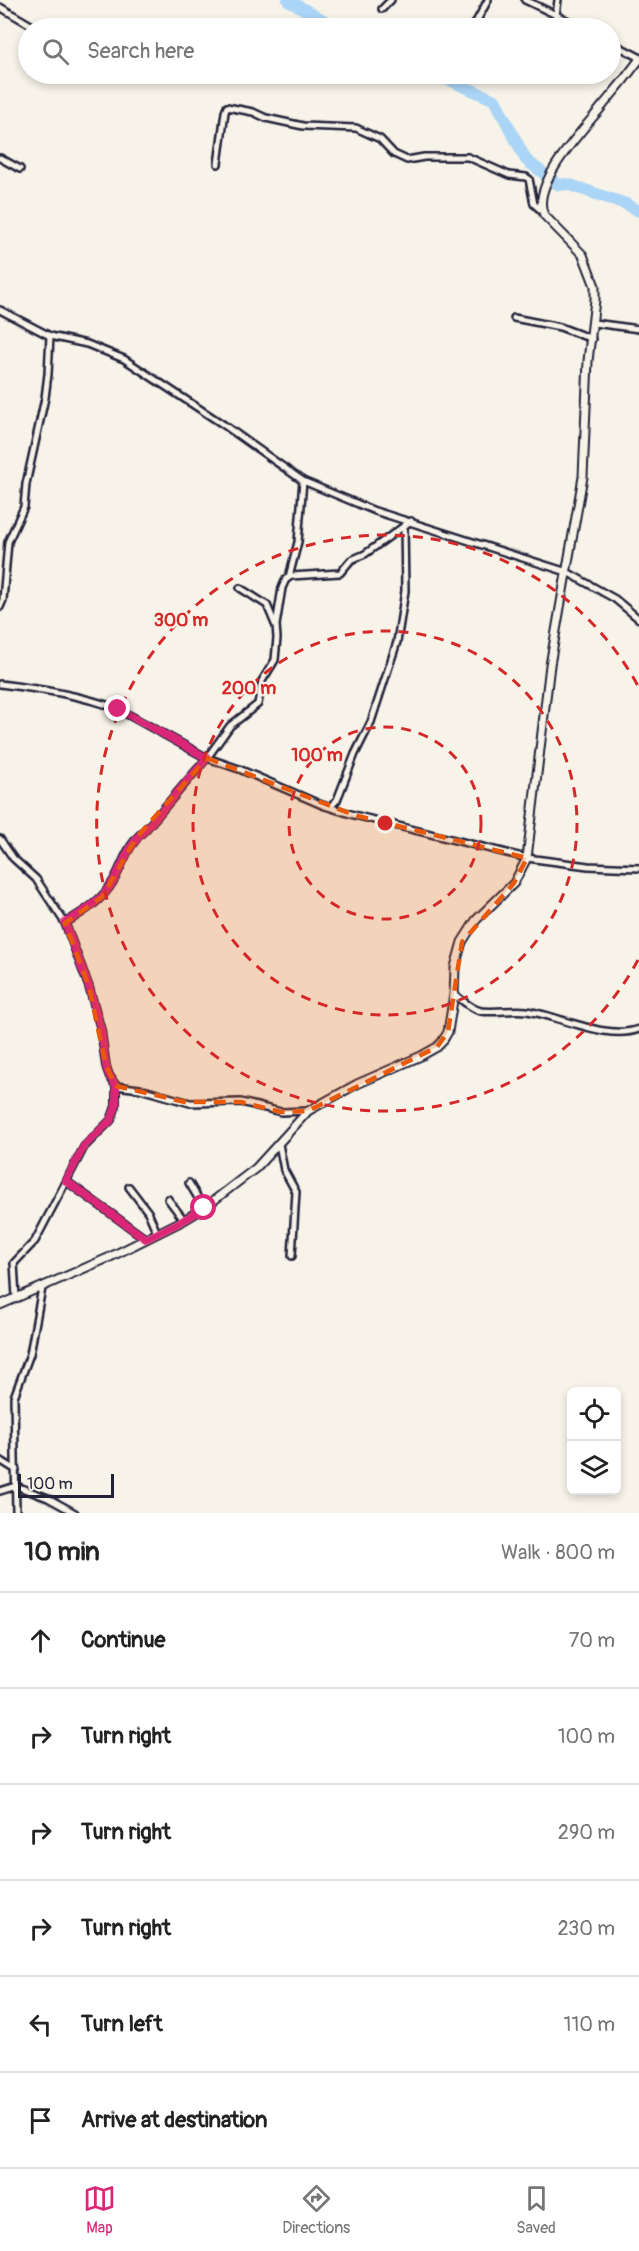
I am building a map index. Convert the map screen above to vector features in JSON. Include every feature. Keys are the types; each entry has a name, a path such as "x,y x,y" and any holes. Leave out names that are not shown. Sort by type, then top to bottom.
{"main road":[{"path":"621,81 639,59"},
{"path":"0,1305 42,1288 146,1239 204,1208 256,1168 308,1111 357,1084 437,1047 448,1032 454,994 455,967 462,942 476,920 514,883 527,858 550,664 583,477 588,361 594,323 595,286 583,255 543,212 542,199 548,181 566,150 619,84"}],"street":[{"path":"382,9 391,0"},
{"path":"479,18 488,0"},
{"path":"525,0 560,18"},
{"path":"556,16 558,0"},
{"path":"0,7 19,18"},
{"path":"621,48 639,59"},
{"path":"218,164 225,112 227,108 238,109 303,126 356,128 380,140 394,154 407,160 424,157 474,158 486,166 509,175 529,179 534,204 543,212"},
{"path":"0,158 20,169"},
{"path":"0,310 50,336 87,344 124,359 303,481 366,508 567,572 615,599 639,619"},
{"path":"514,318 560,327 592,339"},
{"path":"594,323 639,329"},
{"path":"0,607 3,600 3,559 9,539 24,507 26,484 48,374 50,336"},
{"path":"65,923 94,905 102,897 136,837 146,829 207,758 230,726 258,704 262,681 274,660 280,596 286,579 289,577 298,542 303,481"},
{"path":"286,579 291,576 340,573 351,560 365,554 411,521"},
{"path":"330,807 337,800 355,754 371,722 397,642 405,591 404,525"},
{"path":"240,588 267,604 276,625"},
{"path":"0,684 106,704 207,758 239,768 330,807 376,821 527,858 588,866 639,868"},
{"path":"0,839 2,849 36,879 65,923 89,987 101,1030 106,1066 116,1086 116,1106 111,1120 84,1146 35,1241 14,1263 16,1298"},
{"path":"454,994 473,1008 483,1011 530,1011 612,1031 628,1033 639,1029"},
{"path":"116,1086 140,1089 190,1103 242,1102 281,1112 308,1111"},
{"path":"279,1144 284,1170 296,1192 292,1256"},
{"path":"66,1181 146,1239"},
{"path":"189,1183 204,1208"},
{"path":"129,1187 148,1212 157,1233"},
{"path":"168,1199 184,1220"},
{"path":"16,1513 14,1397 30,1354 42,1288"},
{"path":"0,1460 16,1470"},
{"path":"0,1491 16,1486 48,1498 75,1513"}],"highlighted area":[{"path":"207,758 354,815 527,858 514,883 462,942 448,1032 437,1047 308,1111 281,1112 241,1102 185,1102 116,1086 106,1066 89,987 65,923 102,897 136,838"}],"waterway":[{"path":"288,0 320,18"},
{"path":"458,84 495,100 526,160 559,185 567,184 626,204 639,211"}],"route":[{"path":"118,709 207,758 129,846 113,881 102,897 94,905 65,923 89,987 101,1030 106,1066 116,1086 116,1106 111,1120 84,1146 66,1181 146,1239 204,1208"}]}
